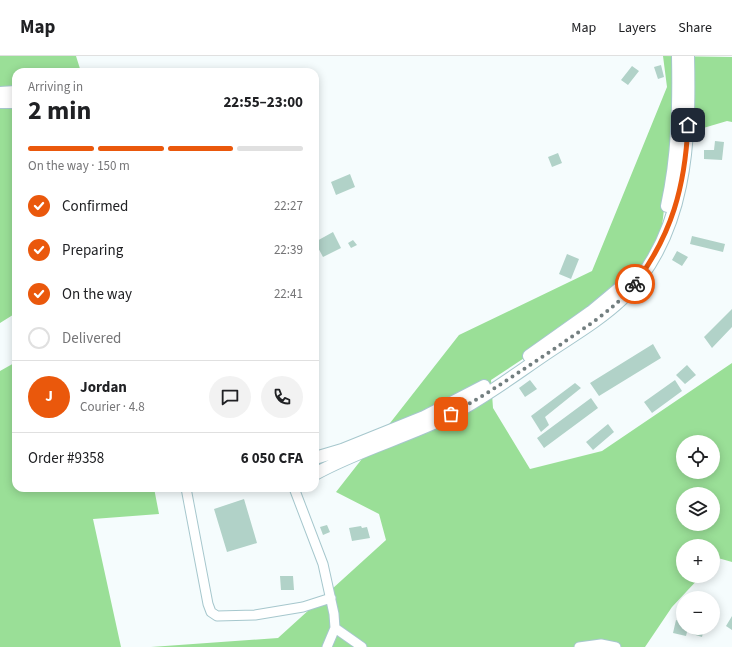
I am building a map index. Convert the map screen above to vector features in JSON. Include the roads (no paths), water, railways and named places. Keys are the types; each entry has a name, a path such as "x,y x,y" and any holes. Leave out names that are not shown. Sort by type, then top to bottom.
{"street":[{"path":"319,457 342,450 424,417 480,388 591,312 618,291 630,279 645,258 657,235 670,193 679,127 678,56"},
{"path":"319,472 335,463 410,433 472,403 605,313 634,286 662,243 669,225 684,170 688,125 688,56"},
{"path":"0,93 12,92"},
{"path":"0,102 12,102"},
{"path":"187,492 208,604 211,612 217,616 255,615 303,607 331,598"},
{"path":"296,492 323,564 331,598 335,628 327,647"},
{"path":"335,628 362,647"},
{"path":"579,647 601,644 616,647"}]}
